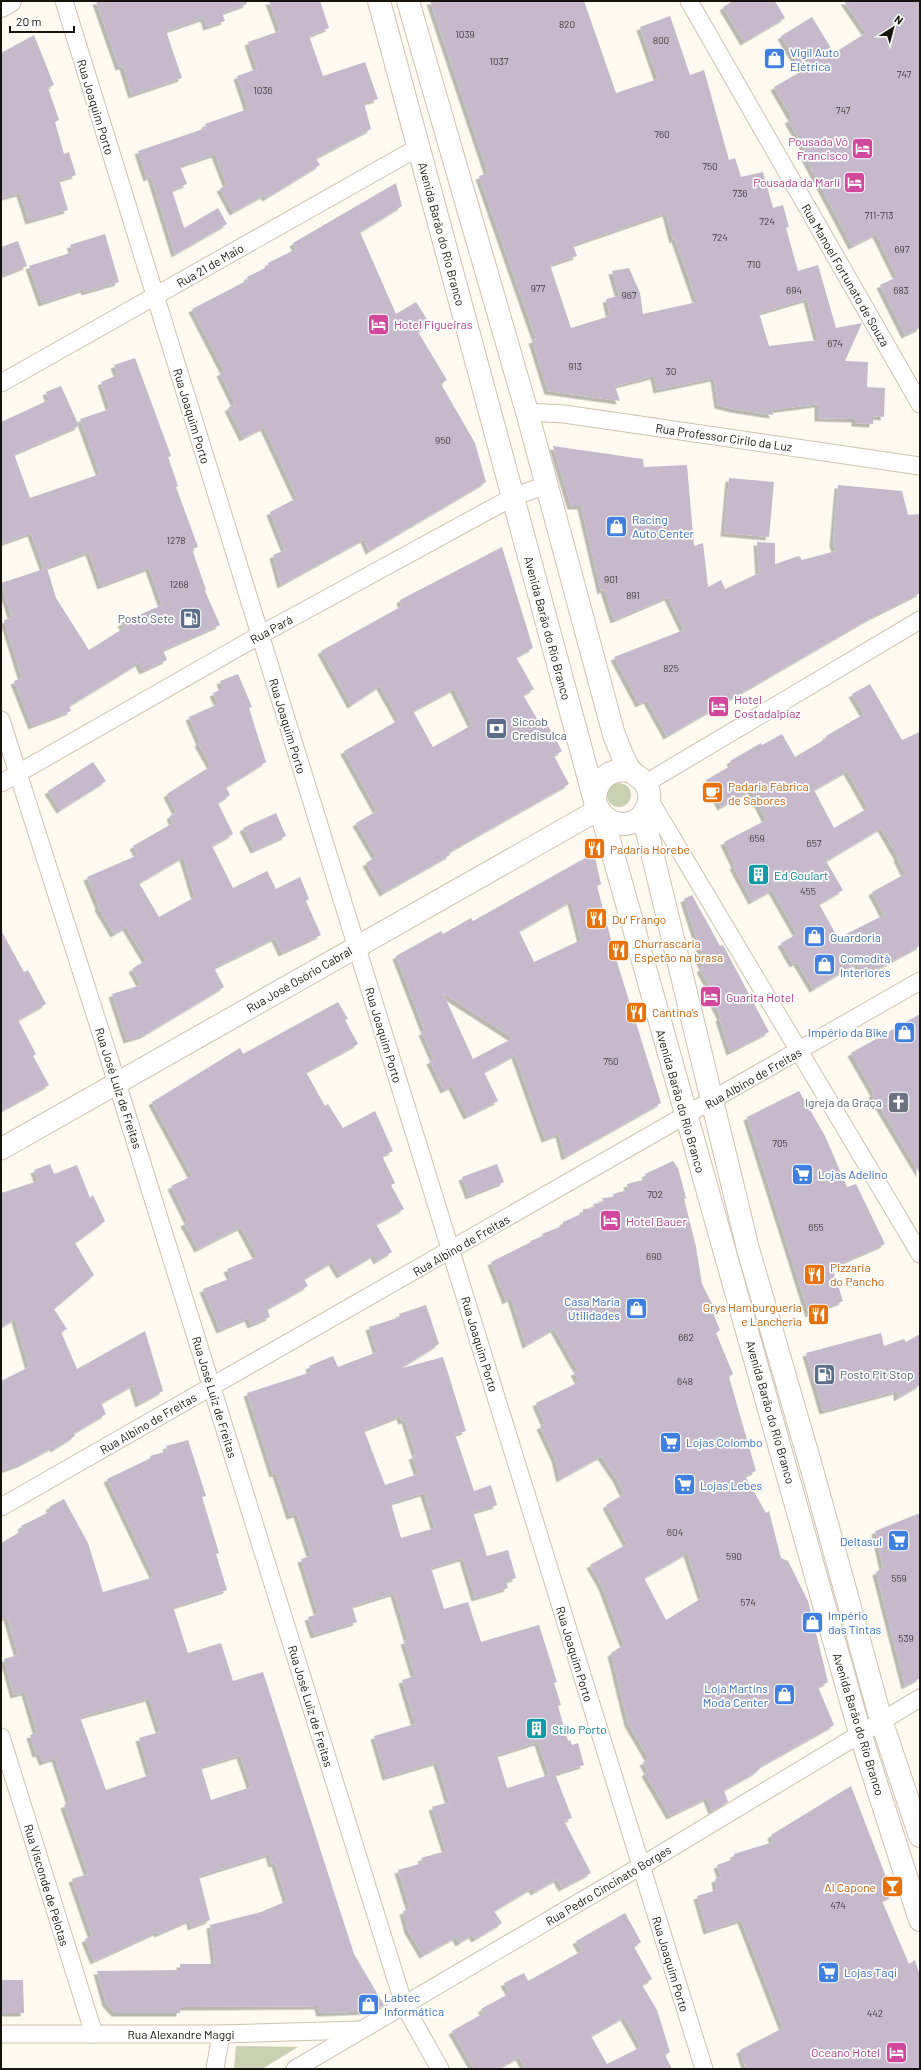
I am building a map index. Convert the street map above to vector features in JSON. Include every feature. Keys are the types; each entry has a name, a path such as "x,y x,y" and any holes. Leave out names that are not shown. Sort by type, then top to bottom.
{"main road":[{"path":"1,6 10,1"},
{"name":"Avenida Barão do Rio Branco","path":"380,1 598,809 685,1117 728,1262 860,1733 920,1920"},
{"name":"Avenida Barão do Rio Branco","path":"408,1 527,412 614,735 642,792 748,1249 811,1466 881,1720 920,1836"},
{"path":"617,770 642,792 630,823 615,824 598,809 597,787 605,776 617,770"}],"street":[{"name":"Rua Joaquim Porto","path":"64,1 704,2069"},
{"name":"Rua Manoel Fortunato de Souza","path":"689,1 920,404"},
{"name":"Rua 21 de Maio","path":"1,383 419,147"},
{"name":"Rua Professor Cirilo da Luz","path":"527,412 564,414 920,466"},
{"name":"Rua Pará","path":"1,783 260,635 513,496 546,485"},
{"path":"920,620 642,792 800,1051 920,1254"},
{"name":"Rua José Luiz de Freitas","path":"1,720 117,1083 404,2005 440,2069"},
{"name":"Rua José Osório Cabral","path":"1,1149 598,809"},
{"name":"Rua Albino de Freitas","path":"1,1507 713,1101 920,981"},
{"name":"Rua Pedro Cincinato Borges","path":"295,2069 641,1866 881,1720 920,1698"},
{"name":"Rua Visconde de Pelotas","path":"1,1737 94,2034"},
{"name":"Rua Alexandre Maggi","path":"1,2034 221,2034 361,2030"},
{"path":"215,2069 221,2034"}],"green space":[{"path":"619,783 628,786 631,795 628,804 619,807 610,804 607,795 610,786"},
{"path":"236,2046 298,2047 262,2069 234,2069"}],"building":[{"path":"96,1 246,1 247,4 222,13 225,21 207,27 204,18 166,31 182,78 132,95 123,66 119,67"},
{"path":"269,1 320,1 329,28 309,36 323,76 365,62 378,99 364,103 371,129 316,158 320,165 266,198 264,195 233,212 220,188 227,185 215,154 180,166 187,184 172,190 184,228 218,208 227,224 175,254 151,176 147,178 138,151 206,128 205,124 248,109 237,76 257,69 248,42 280,31"},
{"path":"430,1 584,1 616,93 658,79 640,27 670,16 690,75 704,70 729,160 735,158 741,177 763,172 773,208 783,205 789,227 786,228 798,271 818,265 836,328 862,323 845,361 868,362 867,387 885,388 884,417 873,416 873,424 855,423 855,419 818,418 818,404 772,410 773,415 734,409 718,405 714,378 657,390 654,376 615,386 620,401 548,391 532,340 536,339 479,176 488,173","holes":["666,213 673,240 675,239 697,302 643,314 640,293 629,268 612,271 619,296 606,299 610,316 571,328 550,265 577,256 573,245","807,299 818,340 769,346 759,313"]},
{"path":"733,1 775,1 785,18 744,42 723,7"},
{"path":"844,1 920,1 920,328 905,335 880,285 897,277 876,234 852,246 805,157 809,156 788,120 792,118 774,87 802,71 781,36 812,17 834,53 866,33"},
{"path":"34,35 54,85 48,88 59,120 55,122 64,154 69,152 76,175 59,180 68,210 29,221 20,193 1,198 1,53"},
{"path":"396,183 402,206 360,232 396,314 416,302 430,324 418,332 447,380 441,384 475,443 486,482 369,551 364,539 281,585 273,555 285,550 270,512 297,498 264,427 243,438 228,408 235,404 220,373 224,371 192,309 248,280 247,277 269,266 268,263 296,249 293,243"},
{"path":"105,234 119,282 85,292 84,289 42,303 29,266 73,252 70,245"},
{"path":"18,241 27,266 1,276 1,247"},
{"path":"135,358 171,456 168,457 178,486 176,487 198,547 192,549 206,590 205,591 220,625 163,650 167,660 143,671 139,663 69,706 71,711 32,726 14,681 22,678 4,620 12,618 1,583 44,569 31,533 1,544 1,422 49,400 46,392 61,386 79,426 14,454 30,498 100,474 80,419 110,409 101,382 118,375 114,365","holes":["89,552 101,586 149,568 162,605 121,623 124,628 89,650 56,598 47,568 44,569"]},
{"path":"553,446 643,459 644,467 687,465 694,546 703,543 708,587 721,580 725,589 759,573 757,542 775,543 775,564 799,556 802,560 836,551 833,544 838,485 902,491 908,515 920,514 920,593 872,617 667,736 647,700 639,704 614,657 684,630 668,597 614,620 604,589 601,591 581,506 571,506"},
{"path":"729,478 774,482 769,537 724,533"},
{"path":"502,547 533,648 516,657 534,689 523,695 543,729 548,726 562,751 554,756 569,784 449,852 450,855 383,893 366,863 376,857 356,823 377,811 344,751 399,720 380,686 351,705 321,651 402,606 400,600","holes":["454,689 472,725 433,747 413,711"]},
{"path":"238,674 252,707 249,708 266,762 226,787 230,795 218,803 233,834 212,846 233,888 267,871 276,889 300,877 309,899 306,901 321,935 282,953 275,938 214,968 224,987 144,1035 127,1040 112,994 141,985 132,969 146,960 126,927 114,934 98,907 99,906 87,877 138,855 133,846 173,823 170,816 176,812 167,794 211,766 198,743 200,742 189,717 218,704 213,693 223,689 220,681","holes":["183,857 195,897 159,917 139,883"]},
{"path":"870,684 902,740 920,732 920,946 864,976 857,963 813,989 797,962 793,964 781,943 797,934 772,890 752,901 733,866 735,865 724,842 766,820 751,790 721,807 706,780 732,765 730,761 761,743 762,745 782,734 795,757 827,738 826,736 864,714 852,694","holes":["847,771 868,808 834,828 814,790","881,828 898,857 897,858 905,874 872,892 884,915 838,938 819,904 843,890 826,861"]},
{"path":"93,762 106,781 60,810 48,791"},
{"path":"276,813 286,836 254,850 243,828"},
{"path":"594,853 601,884 597,886 617,962 661,1103 565,1157 559,1134 545,1139 515,1055 484,1072 498,1101 467,1116 452,1086 444,1090 430,1061 434,1059 422,1032 425,1031 396,956 441,931 443,934 471,918 473,921","holes":["571,901 581,940 534,962 519,931","443,993 513,1038 473,1059"]},
{"path":"692,895 720,946 723,945 769,1032 730,1052 719,1018 721,1017 707,990 711,989 700,969 703,967 698,957 702,955 684,899"},
{"path":"1,930 24,972 28,970 46,1004 18,1020 36,1054 33,1056 49,1085 1,1111"},
{"path":"338,1002 348,1019 345,1020 358,1044 306,1072 325,1106 328,1104 343,1128 375,1111 393,1151 382,1156 395,1183 391,1185 404,1209 376,1224 392,1252 377,1261 374,1255 340,1275 332,1262 304,1279 308,1286 267,1309 270,1317 251,1325 248,1318 220,1330 203,1289 231,1278 227,1269 257,1257 241,1227 198,1249 184,1223 188,1221 171,1186 192,1176 152,1102 240,1048 243,1054"},
{"path":"920,1014 920,1174 872,1094 874,1093 851,1053"},
{"path":"799,1091 825,1136 847,1187 856,1184 885,1244 832,1267 843,1301 809,1314 747,1117"},
{"path":"673,1161 678,1168 686,1198 684,1199 696,1247 702,1284 717,1314 714,1316 720,1330 716,1333 733,1374 729,1377 756,1471 745,1476 766,1513 769,1511 781,1558 788,1561 808,1601 828,1682 818,1687 834,1725 763,1765 756,1772 724,1790 728,1802 712,1811 707,1798 670,1816 645,1773 648,1771 643,1762 649,1759 628,1723 611,1653 624,1645 602,1586 590,1565 627,1544 606,1505 624,1494 616,1478 601,1456 560,1479 555,1458 540,1426 545,1424 536,1403 579,1382 574,1372 578,1371 554,1329 526,1345 511,1298 506,1301 491,1262 531,1242 530,1241 543,1236 542,1234 562,1226 563,1222 583,1213 583,1209 594,1208 593,1204 604,1202 602,1198 614,1197 613,1194 628,1190 627,1184 647,1179 645,1174","holes":["687,1553 702,1598 666,1620 644,1578"]},
{"path":"50,1164 54,1174 77,1165 90,1198 93,1195 105,1221 75,1243 94,1275 54,1309 67,1329 61,1332 77,1369 145,1331 163,1391 139,1404 133,1385 101,1403 106,1414 74,1433 75,1436 54,1449 53,1447 21,1464 1,1471 1,1381 29,1367 15,1319 1,1327 1,1193 38,1181 34,1170"},
{"path":"497,1164 504,1182 469,1196 462,1177"},
{"path":"426,1305 439,1344 399,1369 443,1357 466,1431 455,1434 474,1491 491,1485 497,1505 473,1512 487,1556 508,1550 516,1578 506,1581 508,1588 475,1598 463,1558 431,1568 444,1609 468,1602 481,1642 539,1625 557,1682 554,1683 561,1705 558,1706 568,1741 570,1740 572,1745 578,1743 584,1765 555,1774 572,1818 564,1821 591,1873 562,1888 557,1879 534,1892 532,1888 494,1911 502,1923 475,1939 472,1935 459,1943 456,1937 423,1955 408,1930 403,1911 410,1909 398,1870 423,1863 421,1858 446,1851 432,1807 449,1802 437,1762 386,1777 374,1736 415,1724 402,1680 415,1676 404,1641 408,1640 394,1593 352,1606 357,1622 314,1635 308,1617 318,1614 301,1559 311,1556 297,1514 290,1516 276,1473 273,1474 247,1393 311,1372 309,1366 333,1356 338,1367 377,1352 369,1327 400,1317 399,1314","holes":["400,1416 402,1421 405,1420 416,1455 412,1456 418,1474 385,1485 364,1430","424,1493 435,1528 401,1538 391,1503","538,1742 549,1775 507,1788 497,1755"]},
{"path":"881,1333 884,1346 904,1339 906,1342 920,1334 920,1385 897,1398 897,1391 823,1411 806,1353"},
{"path":"188,1440 206,1496 202,1497 219,1553 216,1554 227,1590 173,1607 188,1653 221,1643 233,1681 263,1672 354,1954 384,2005 375,2011 320,2013 318,2006 180,2007 180,2013 115,2013 106,2003 97,1971 180,1970 180,1964 215,1964 210,1925 261,1912 287,1901 275,1863 272,1864 269,1854 199,1876 210,1920 191,1927 190,1920 158,1934 157,1932 94,1961 85,1939 92,1936 72,1879 88,1874 64,1805 70,1802 55,1758 43,1762 39,1753 36,1754 30,1735 37,1733 25,1692 14,1695 4,1659 18,1655 7,1617 1,1619 1,1543 23,1530 21,1526 51,1511 49,1507 64,1499 88,1543 103,1592 154,1577 107,1479 151,1458 150,1456 168,1451 166,1446","holes":["149,1698 160,1732 139,1738 150,1775 106,1790 80,1717","240,1755 251,1787 211,1800 201,1767"]},
{"path":"920,1513 920,1678 905,1686 876,1572 883,1568 875,1531"},
{"path":"851,1786 893,1895 882,1901 909,1964 915,1960 920,1976 920,2069 746,2069 740,2050 783,2028 741,1920 707,1931 697,1896 717,1890 715,1879 721,1877 717,1865 734,1859 734,1854 773,1842 771,1835"},
{"path":"625,1913 641,1942 634,1947 652,1979 642,1985 657,2010 670,2052 665,2055 672,2069 526,2069 519,2057 497,2069 474,2069 452,2031 484,2013 481,2009 510,1993 504,1983 524,1973 528,1981 582,1951 576,1941","holes":["624,2017 641,2047 607,2064 591,2036"]},
{"path":"1,1980 23,1980 24,2013 1,2013"}],"place":[{"name":"Vigil Auto Elétrica","path":"774,59"},
{"name":"Pousada Vô Francisco","path":"863,148"},
{"name":"Pousada da Marli","path":"855,182"},
{"name":"Hotel Figueiras","path":"379,324"},
{"name":"Racing Auto Center","path":"617,526"},
{"name":"Posto Sete","path":"190,618"},
{"name":"Hotel Costadalpiaz","path":"719,706"},
{"name":"Sicoob Credisulca","path":"496,728"},
{"name":"Padaria Fábrica de Sabores","path":"713,793"},
{"name":"Padaria Horebe","path":"595,849"},
{"name":"Ed Goulart","path":"759,875"},
{"name":"Du' Frango","path":"597,919"},
{"name":"Guardoria","path":"815,937"},
{"name":"Churrascaria Espetão na brasa","path":"618,950"},
{"name":"Comodità Interiores","path":"825,965"},
{"name":"Guarita Hotel","path":"711,997"},
{"name":"Cantina's","path":"637,1012"},
{"name":"Império da Bike","path":"904,1032"},
{"name":"Igreja da Graça","path":"898,1102"},
{"name":"Lojas Adelino","path":"803,1174"},
{"name":"Hotel Bauer","path":"610,1221"},
{"name":"Pizzaria do Pancho","path":"815,1274"},
{"name":"Casa Maria Utilidades","path":"636,1308"},
{"name":"Grys Hamburgueria e Lancheria","path":"818,1314"},
{"name":"Posto Pit Stop","path":"825,1374"},
{"name":"Lojas Colombo","path":"671,1442"},
{"name":"Lojas Lebes","path":"685,1485"},
{"name":"Deltasul","path":"898,1541"},
{"name":"Império das Tintas","path":"813,1622"},
{"name":"Loja Martins Moda Center","path":"784,1695"},
{"name":"Stilo Porto","path":"537,1729"},
{"name":"Al Capone","path":"892,1887"},
{"name":"Lojas Taqi","path":"829,1972"},
{"name":"Labtec Informática","path":"369,2004"},
{"name":"Oceano Hotel","path":"896,2052"}]}
